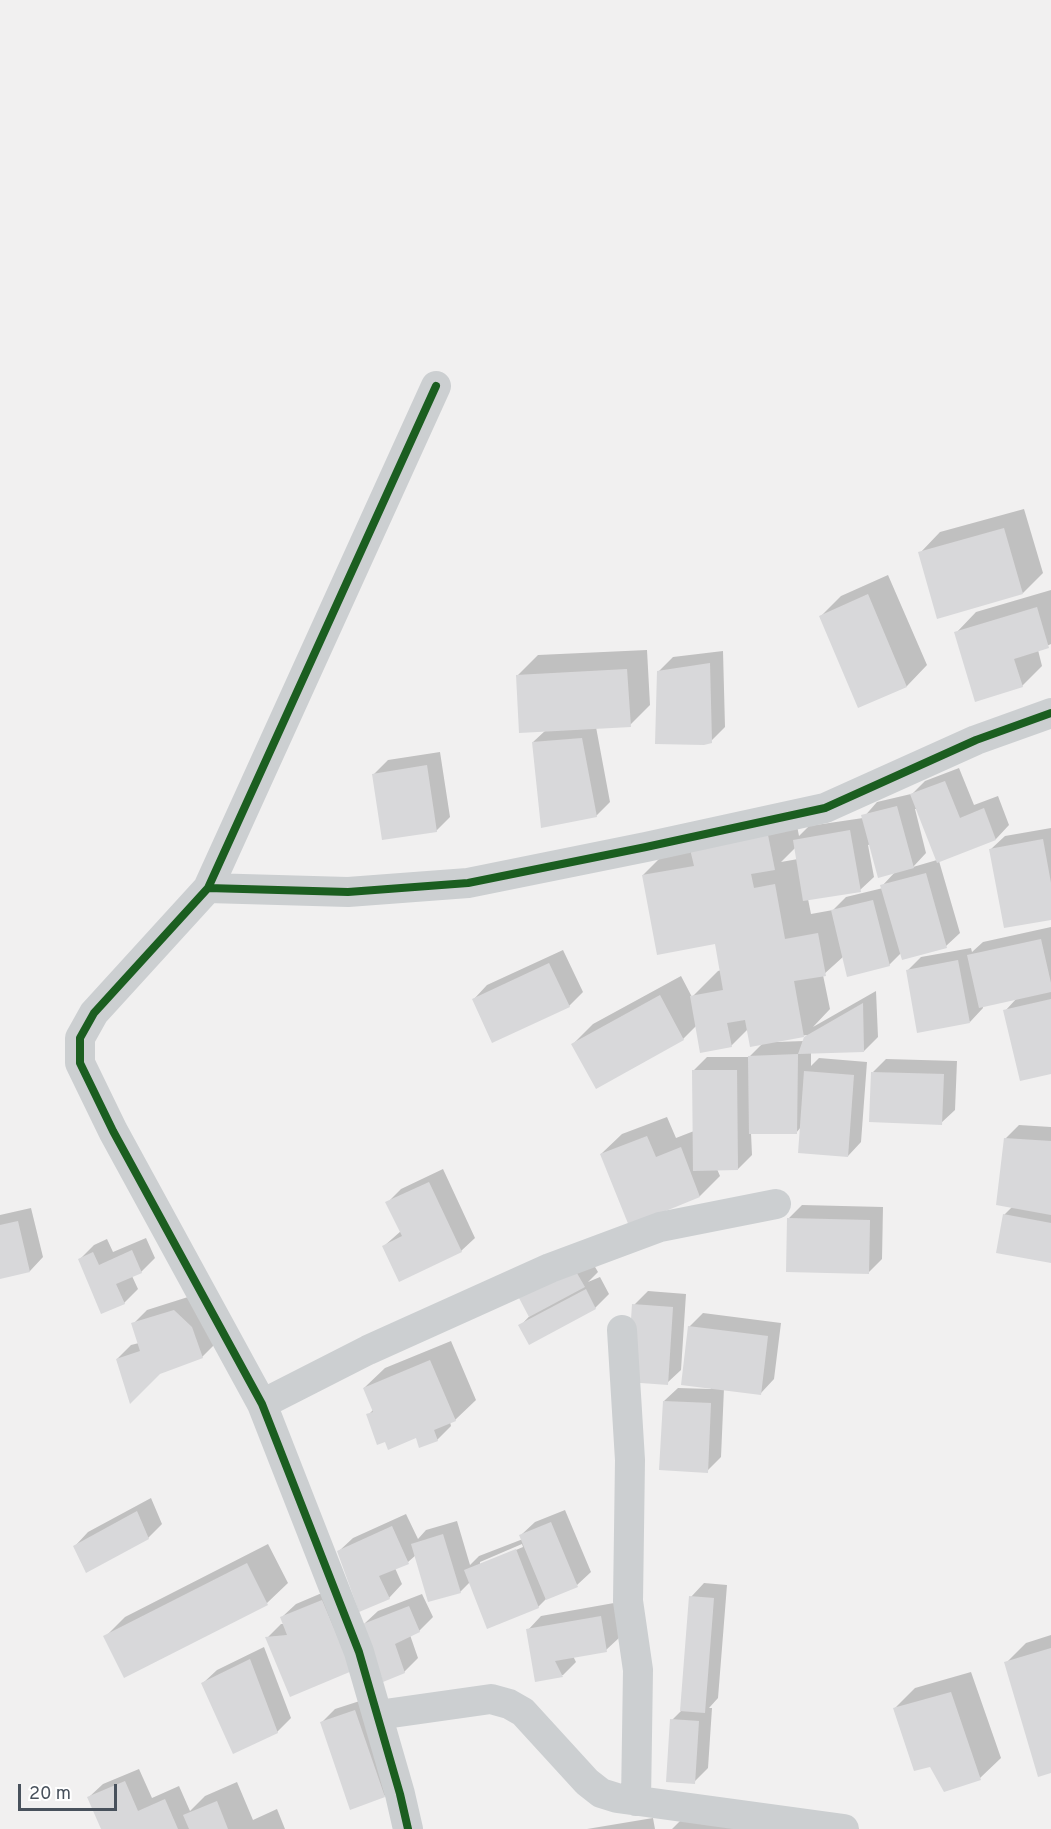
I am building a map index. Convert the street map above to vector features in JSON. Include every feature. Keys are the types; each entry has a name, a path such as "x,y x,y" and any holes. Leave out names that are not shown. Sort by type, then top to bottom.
{"street":[{"path":"408,1829 359,1652 262,1404 113,1131 80,1063 80,1038 94,1013 208,888 436,386"},
{"path":"208,888 348,892 468,883 646,847 825,808 976,740 1051,713"},
{"path":"262,1404 368,1350 550,1268 660,1227 776,1204"},
{"path":"622,1330 630,1460 628,1601 638,1670 636,1801"},
{"path":"378,1715 491,1699 509,1704 523,1712 587,1782 601,1793 636,1801 844,1829"}],"building":[{"path":"1004,528 1023,594 937,619 918,552"},
{"path":"868,594 907,687 858,708 819,616"},
{"path":"1037,607 1049,648 1014,659 1023,687 975,702 954,632"},
{"path":"710,663 712,743 704,745 655,744 657,671"},
{"path":"627,669 631,727 519,733 516,675"},
{"path":"582,738 597,817 541,828 532,742"},
{"path":"427,765 437,832 382,840 372,774"},
{"path":"945,781 960,818 984,808 996,840 937,863 910,794"},
{"path":"897,806 914,868 878,878 861,815"},
{"path":"850,830 861,892 803,901 793,840"},
{"path":"768,835 775,870 751,874 754,888 775,884 785,939 818,933 826,976 794,981 804,1037 750,1047 745,1020 727,1023 732,1047 700,1053 690,996 723,990 715,944 657,955 642,875 694,866 690,849"},
{"path":"1043,839 1051,883 1051,920 1004,928 989,849"},
{"path":"926,873 947,948 902,960 880,885"},
{"path":"873,900 890,966 847,977 831,910"},
{"path":"1041,939 1051,992 979,1008 967,955"},
{"path":"958,960 970,1023 917,1033 906,970"},
{"path":"549,963 570,1007 492,1043 472,999"},
{"path":"660,995 684,1040 596,1089 571,1044"},
{"path":"1051,999 1051,1074 1020,1081 1003,1010"},
{"path":"863,1003 864,1052 798,1054 804,1037"},
{"path":"798,1054 797,1134 749,1134 748,1056"},
{"path":"692,1070 737,1070 738,1170 693,1171"},
{"path":"804,1071 854,1075 848,1157 798,1153"},
{"path":"871,1072 944,1074 942,1125 869,1122"},
{"path":"647,1136 656,1157 681,1147 700,1197 629,1226 600,1154"},
{"path":"1004,1138 1051,1141 1051,1215 996,1205"},
{"path":"429,1182 462,1252 399,1282 382,1246 402,1236 385,1202"},
{"path":"1003,1214 1051,1223 1051,1263 996,1253"},
{"path":"787,1218 870,1220 869,1274 786,1272"},
{"path":"18,1221 30,1272 0,1279 0,1225"},
{"path":"132,1250 142,1273 116,1284 125,1304 101,1314 78,1259 93,1252 99,1265"},
{"path":"574,1268 585,1287 529,1317 519,1298"},
{"path":"586,1289 596,1309 529,1345 518,1325"},
{"path":"632,1304 673,1307 668,1385 627,1382"},
{"path":"174,1310 192,1327 203,1358 160,1374 130,1404 116,1359 140,1351 131,1323"},
{"path":"688,1326 768,1336 761,1395 681,1385"},
{"path":"430,1360 456,1421 434,1430 438,1441 419,1448 416,1438 388,1450 385,1442 377,1445 366,1414 373,1412 363,1388"},
{"path":"663,1401 711,1403 708,1473 659,1470"},
{"path":"137,1511 149,1539 86,1573 73,1546"},
{"path":"551,1522 578,1587 546,1600 519,1535"},
{"path":"392,1526 409,1564 379,1576 390,1599 359,1612 337,1551"},
{"path":"443,1534 461,1593 428,1602 411,1544"},
{"path":"516,1549 539,1608 487,1629 464,1570"},
{"path":"247,1563 268,1605 124,1678 103,1636"},
{"path":"689,1596 714,1598 705,1713 680,1711"},
{"path":"322,1600 352,1671 290,1697 265,1637 287,1635 280,1617"},
{"path":"409,1606 420,1632 395,1644 405,1673 383,1682 363,1624"},
{"path":"601,1616 607,1652 555,1661 563,1677 535,1682 526,1629"},
{"path":"1051,1648 1051,1773 1038,1777 1004,1662"},
{"path":"250,1659 278,1733 233,1754 201,1683"},
{"path":"951,1692 981,1780 944,1792 930,1767 914,1771 893,1708"},
{"path":"355,1710 385,1797 350,1810 320,1722"},
{"path":"670,1719 699,1721 695,1784 666,1782"},
{"path":"125,1781 138,1811 165,1799 178,1829 101,1829 87,1797"},
{"path":"217,1801 228,1829 189,1829 183,1815"}],"cycle path":[{"path":"408,1829 359,1652 262,1404 113,1131 80,1063 80,1038 94,1013 208,888 436,386"},
{"path":"208,888 348,892 468,883 646,847 825,808 976,740 1051,713"}]}
